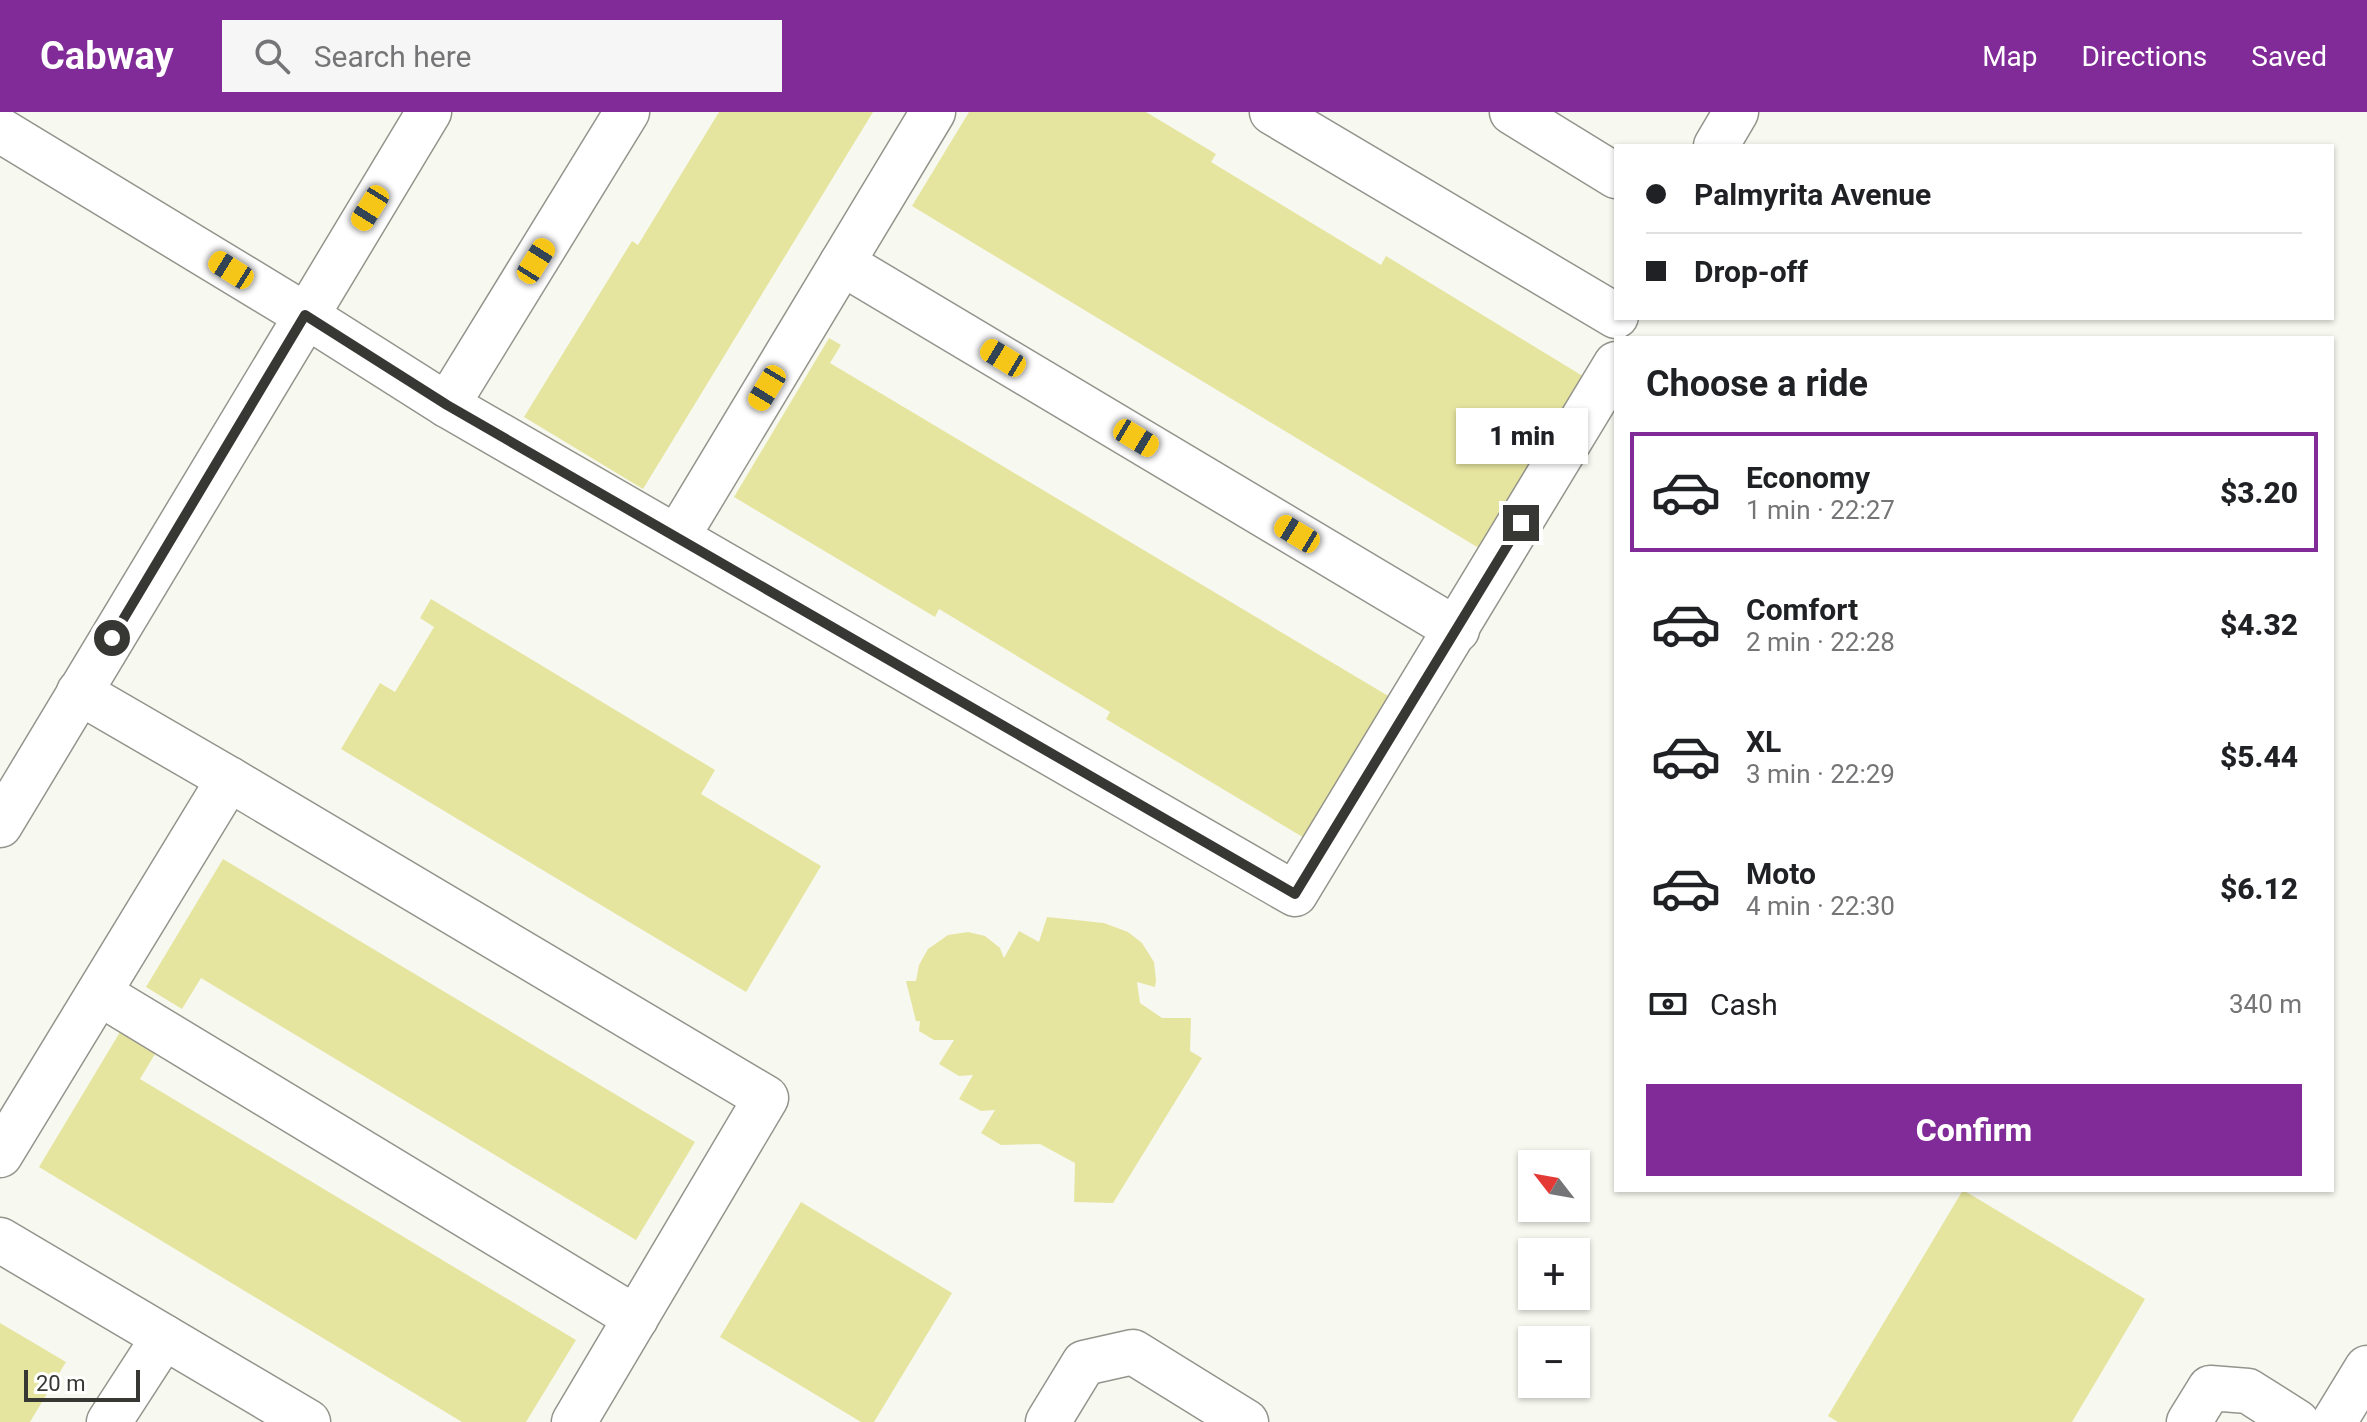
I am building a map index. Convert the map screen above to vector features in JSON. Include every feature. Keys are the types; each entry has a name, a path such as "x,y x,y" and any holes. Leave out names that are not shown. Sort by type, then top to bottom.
{"street":[{"path":"0,825 429,112"},
{"path":"447,405 627,112"},
{"path":"677,537 933,112"},
{"path":"1272,112 1614,315"},
{"path":"1512,112 1614,175"},
{"path":"1717,144 1736,112"},
{"path":"0,130 447,405 1295,894 1614,367"},
{"path":"842,263 1457,630"},
{"path":"79,692 766,1098 574,1422"},
{"path":"0,1155 229,779"},
{"path":"99,993 636,1318"},
{"path":"0,1240 308,1422"},
{"path":"109,1422 164,1337"},
{"path":"1048,1422 1084,1363 1133,1352 1246,1422"},
{"path":"2334,1422 2367,1368"},
{"path":"2189,1422 2210,1388 2248,1391 2297,1422"}],"building":[{"path":"719,112 873,112 643,489 524,417 632,241 638,245"},
{"path":"969,112 1146,112 1216,154 1211,162 1381,265 1386,256 1586,378 1482,550 912,206"},
{"path":"829,338 841,345 830,363 1390,697 1306,839 1106,719 1110,712 939,609 935,617 734,497"},
{"path":"431,599 715,770 701,794 821,866 746,992 341,749 380,683 395,692 434,627 420,618"},
{"path":"223,859 695,1142 636,1240 201,978 182,1009 146,987"},
{"path":"1047,917 1104,923 1128,932 1142,943 1154,962 1156,980 1155,987 1137,982 1140,1003 1162,1018 1191,1018 1190,1051 1202,1058 1113,1203 1074,1202 1075,1163 1040,1144 1001,1145 981,1133 995,1110 981,1111 959,1099 973,1075 959,1076 939,1064 954,1040 934,1040 919,1031 920,1021 916,1021 906,981 916,981 919,965 928,949 948,935 968,932 985,936 1000,948 1004,958 1019,931 1039,942"},
{"path":"123,1027 158,1049 140,1079 576,1340 526,1422 462,1422 39,1167"},
{"path":"1962,1192 2145,1299 2072,1422 1838,1422 1828,1416"},
{"path":"801,1202 952,1293 874,1422 861,1422 720,1337"},
{"path":"0,1323 66,1362 30,1422 0,1422"}],"route":[{"path":"112,638 305,315 447,405 1295,894 1521,523"}]}
